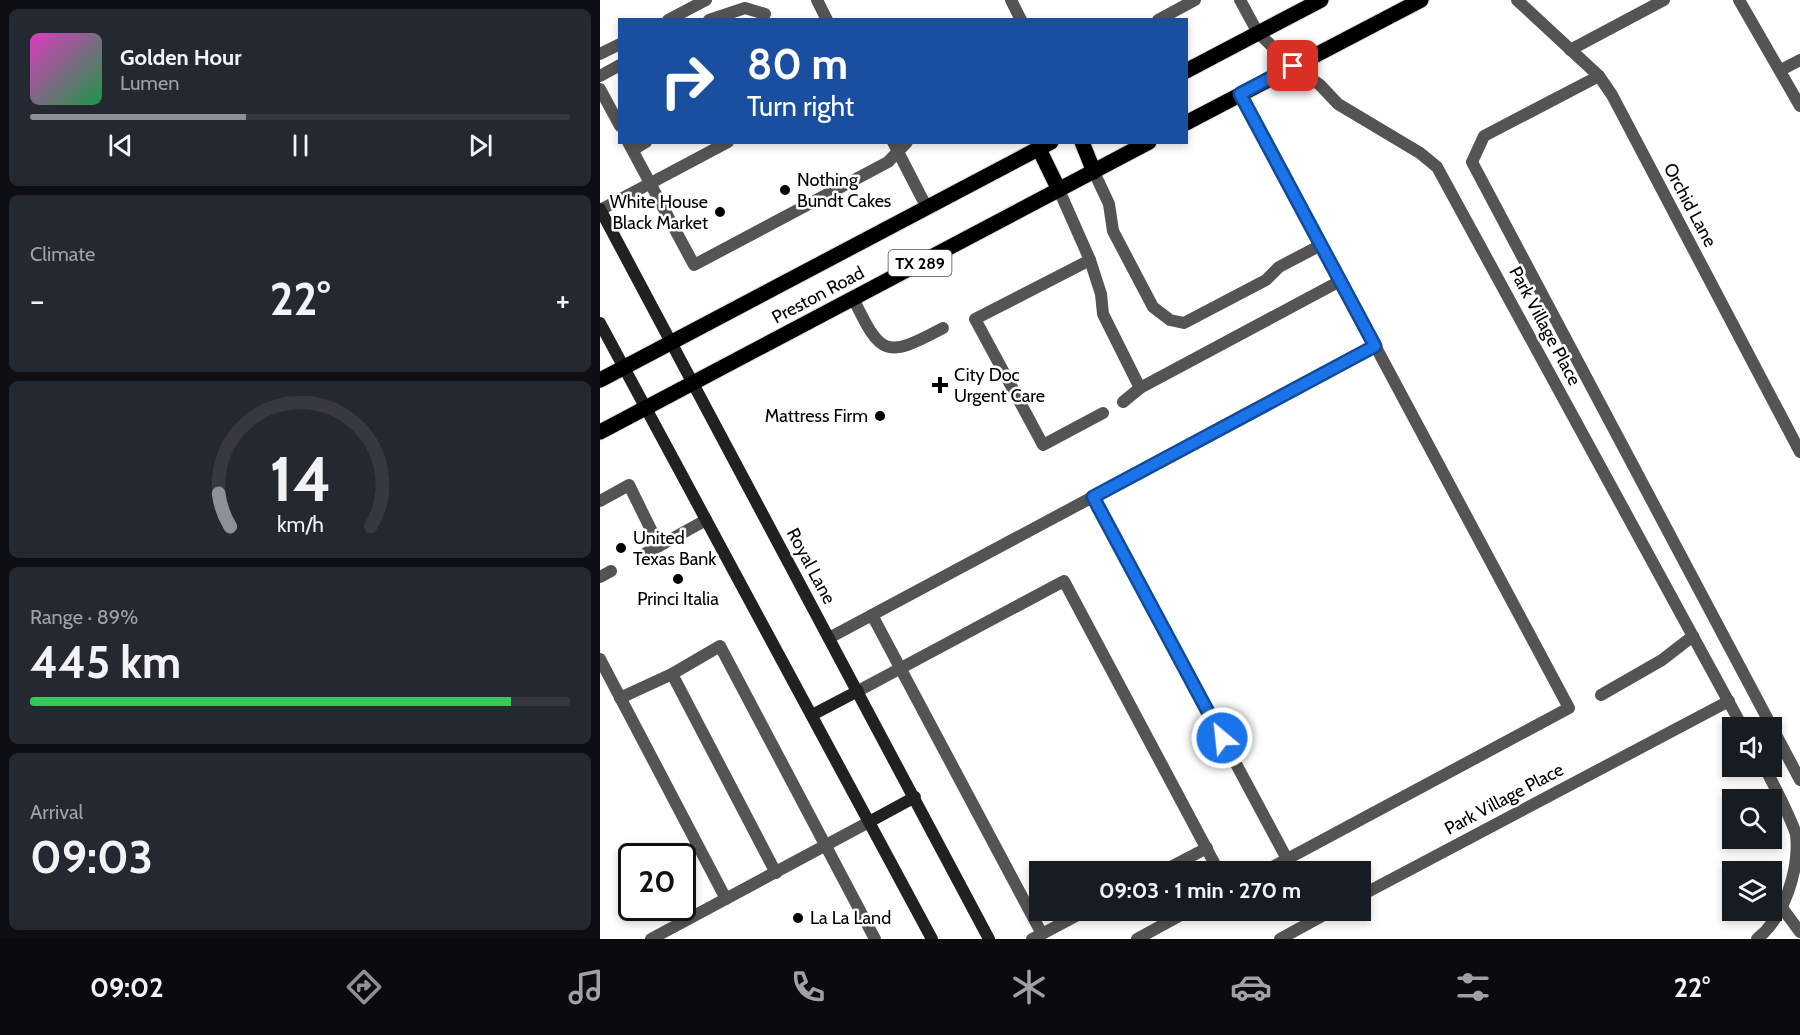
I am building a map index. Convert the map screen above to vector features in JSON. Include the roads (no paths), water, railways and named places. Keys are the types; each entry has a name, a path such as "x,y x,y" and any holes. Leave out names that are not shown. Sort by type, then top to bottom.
{"main road":[{"path":"1188,70 1321,0"},
{"path":"1188,122 1421,0"},
{"path":"1083,144 1094,172"},
{"name":"Preston Road","path":"600,432 1145,144"},
{"path":"1045,146 1059,190"},
{"name":"Preston Road","path":"600,380 1045,146"},
{"name":"Royal Lane","path":"600,210 989,939"},
{"path":"600,323 932,939"},
{"path":"812,715 858,691"},
{"path":"869,822 915,797"}],"street":[{"path":"672,18 706,0"},
{"path":"760,0 766,17"},
{"path":"817,0 826,18"},
{"path":"1011,0 1020,18"},
{"path":"1162,18 1195,0"},
{"name":"Park Village Place","path":"1240,0 1258,33 1293,66 1320,85 1338,104 1420,153 1437,167 1737,717"},
{"name":"Orchid Lane","path":"1517,0 1599,76 1612,95 1800,452"},
{"path":"1570,50 1664,0"},
{"path":"1738,0 1800,106"},
{"path":"715,18 745,8 766,17"},
{"path":"600,54 618,45"},
{"path":"1781,70 1800,60"},
{"path":"600,75 618,66"},
{"path":"1599,76 1484,136 1472,162 1800,780"},
{"path":"600,89 618,122"},
{"path":"1240,94 1569,708 1283,861"},
{"path":"600,210 724,144"},
{"path":"631,146 694,265 888,162 899,146"},
{"path":"899,146 927,208"},
{"path":"1094,172 1109,204 1113,231 1153,307 1159,314 1170,320 1184,323 1266,280 1279,267 1321,245"},
{"path":"1059,190 1090,260 1101,294 1103,314 1140,388"},
{"path":"1090,260 975,319 1043,445 1103,413"},
{"path":"1123,402 1140,388 1340,281"},
{"path":"853,298 872,338 882,345 908,346 943,328"},
{"path":"829,638 1375,346"},
{"path":"600,501 629,485 659,546"},
{"path":"1093,497 1287,859"},
{"path":"646,553 706,520"},
{"path":"600,577 611,571"},
{"path":"858,691 1064,581 1214,861"},
{"path":"872,615 1037,936 1066,921"},
{"path":"1601,695 1662,660 1693,636"},
{"path":"620,698 672,674 720,646 875,939"},
{"path":"600,659 726,899"},
{"path":"672,674 776,873"},
{"name":"Park Village Place","path":"1371,890 1729,701"},
{"path":"1757,939 1770,929 1783,909 1795,876 1797,837 1769,777"},
{"path":"651,939 869,822"},
{"path":"1182,861 1207,848"},
{"path":"1783,909 1800,932"},
{"path":"1137,939 1170,921"},
{"path":"1280,939 1313,921"}],"place":[{"name":"Nothing Bundt Cakes","path":"785,190"},
{"name":"White House Black Market","path":"720,212"},
{"name":"City Doc Urgent Care","path":"940,385"},
{"name":"Mattress Firm","path":"880,416"},
{"name":"United Texas Bank","path":"621,548"},
{"name":"Princi Italia","path":"678,579"},
{"name":"La La Land","path":"798,918"}]}
